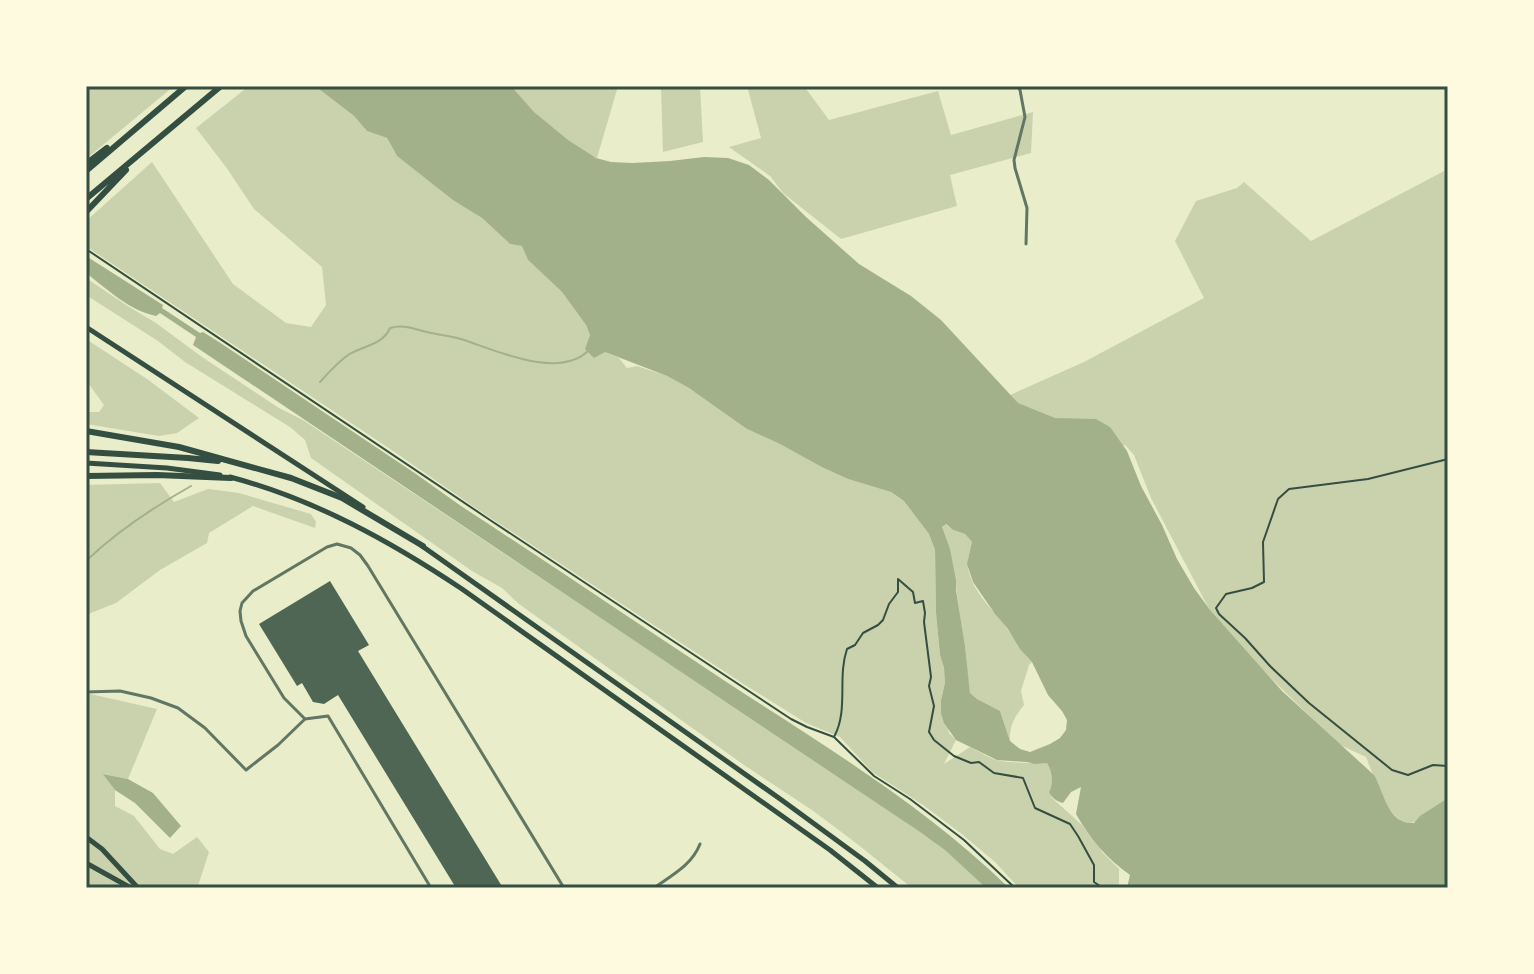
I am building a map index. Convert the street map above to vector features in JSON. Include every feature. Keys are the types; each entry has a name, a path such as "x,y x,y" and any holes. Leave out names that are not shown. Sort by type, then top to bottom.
{"highway":[{"path":"86,171 186,86"},
{"path":"86,199 221,86"},
{"path":"86,164 136,128"},
{"path":"86,212 151,145"},
{"path":"86,431 179,447 291,478 342,498 423,546"},
{"path":"86,452 188,458 257,469"},
{"path":"86,476 231,478"}],"main road":[{"path":"86,327 423,546 783,801 898,888"},
{"path":"86,463 167,468 231,478 277,491 368,532 462,589 830,850 878,888"},
{"path":"86,837 102,849 138,888"},
{"path":"86,863 131,888"}],"street":[{"path":"1018,86 1025,117 1014,160 1027,208 1026,244"},
{"path":"305,719 284,698 246,636 240,611 242,603 253,591 327,547 343,545 360,555 368,566 564,888"},
{"path":"86,692 120,691 178,708 205,728 246,770 305,719 328,716 431,888"},
{"path":"654,888 683,868 696,855 700,844"}],"path":[{"path":"86,249 791,719 834,737 874,776 964,840 1015,888"},
{"path":"1448,459 1368,479 1289,489 1278,499 1263,542 1264,582 1226,594 1216,608 1299,694 1392,770 1408,775 1433,765 1448,766"},
{"path":"834,737 839,728 843,702 841,674 847,649 855,645 863,633 883,620 898,592 898,579 913,592 915,603 923,601 925,640 930,658 929,686 934,706 929,732 934,740 954,756 971,763 979,762 994,773 1023,778 1035,808 1070,824 1094,865 1094,882 1108,888"}],"shaded area":[{"path":"86,86 123,89 174,86 86,159"},
{"path":"249,86 315,86 354,116 367,131 387,138 397,156 482,218 510,244 523,246 528,260 562,292 590,335 605,352 619,358 627,368 637,366 667,376 713,403 747,429 848,479 891,492 904,501 929,534 935,550 936,613 945,683 941,700 949,733 956,740 944,764 970,747 1001,761 1047,763 1052,780 1051,797 1082,825 1119,869 1119,888 1019,888 963,835 872,772 840,737 806,723 745,685 87,247 86,221 152,162 233,284 286,323 311,327 326,305 322,267 254,209 196,128"},
{"path":"315,86 511,86 534,112 596,158 632,163 728,158 749,165 859,264 911,296 941,320 1018,403 1055,418 1096,419 1110,427 1127,451 1177,559 1210,610 1282,691 1374,775 1388,806 1398,819 1414,823 1448,798 1448,888 1436,885 1430,888 1127,888 1130,875 1100,848 1076,814 1081,787 1071,792 1063,803 1058,801 1049,792 1052,778 1047,763 997,760 956,740 944,723 941,700 945,683 936,613 935,550 929,534 904,501 891,492 848,479 747,429 667,376 605,352 594,358 585,349 590,335 586,325 562,292 528,260 522,246 510,244 482,218 453,200 397,156 387,138 367,131 354,116","holes":["946,524 965,534 972,542 967,564 973,582 1032,662 1048,695 1067,720 1066,730 1060,738 1030,752 1010,741 1000,711 970,693 956,580 942,527"]},
{"path":"501,86 618,86 597,158 577,152"},
{"path":"661,86 700,86 703,142 663,152"},
{"path":"747,86 804,86 829,120 938,91 951,135 1033,112 1031,153 950,175 957,206 841,239 783,193 770,176 729,147 761,138"},
{"path":"1448,169 1448,802 1409,823 1402,821 1388,807 1366,757 1338,744 1218,626 1151,498 1134,455 1125,445 1112,452 1065,455 1010,395 1084,362 1204,298 1175,241 1196,201 1237,188 1244,182 1311,241"},
{"path":"86,256 872,778 943,830 1009,888 986,888 945,850 920,832 193,345 196,337 160,313 156,316 146,313 119,299 86,273"},
{"path":"86,278 847,782 945,849 986,888 912,888 812,810 519,604 502,588 472,571 311,458 305,440 290,427 185,362 86,295"},
{"path":"86,339 199,418 177,433 159,436 86,424 86,412 99,412 104,405 86,380"},
{"path":"160,483 174,502 208,489 239,493 311,514 316,522 315,528 253,506 209,533 207,543 160,570 116,603 86,615 86,485"},
{"path":"945,524 965,534 972,542 968,564 974,585 1032,662 1021,691 1024,705 1013,722 1010,741 1000,711 970,693 954,571 942,528"},
{"path":"86,693 157,709 128,779 104,774 115,790 115,806 134,816 160,849 173,854 197,837 209,852 198,886 203,888 86,888"},
{"path":"103,774 128,779 153,793 181,826 170,838 135,803 115,790"}],"building":[{"path":"330,581 369,645 358,651 503,888 456,888 338,695 324,704 313,702 302,683 297,686 259,624"}],"waterway":[{"path":"320,382 348,355 377,342 390,328 395,327 455,337 510,356 545,363 577,359 589,350"},
{"path":"86,561 136,520 191,486"}]}
